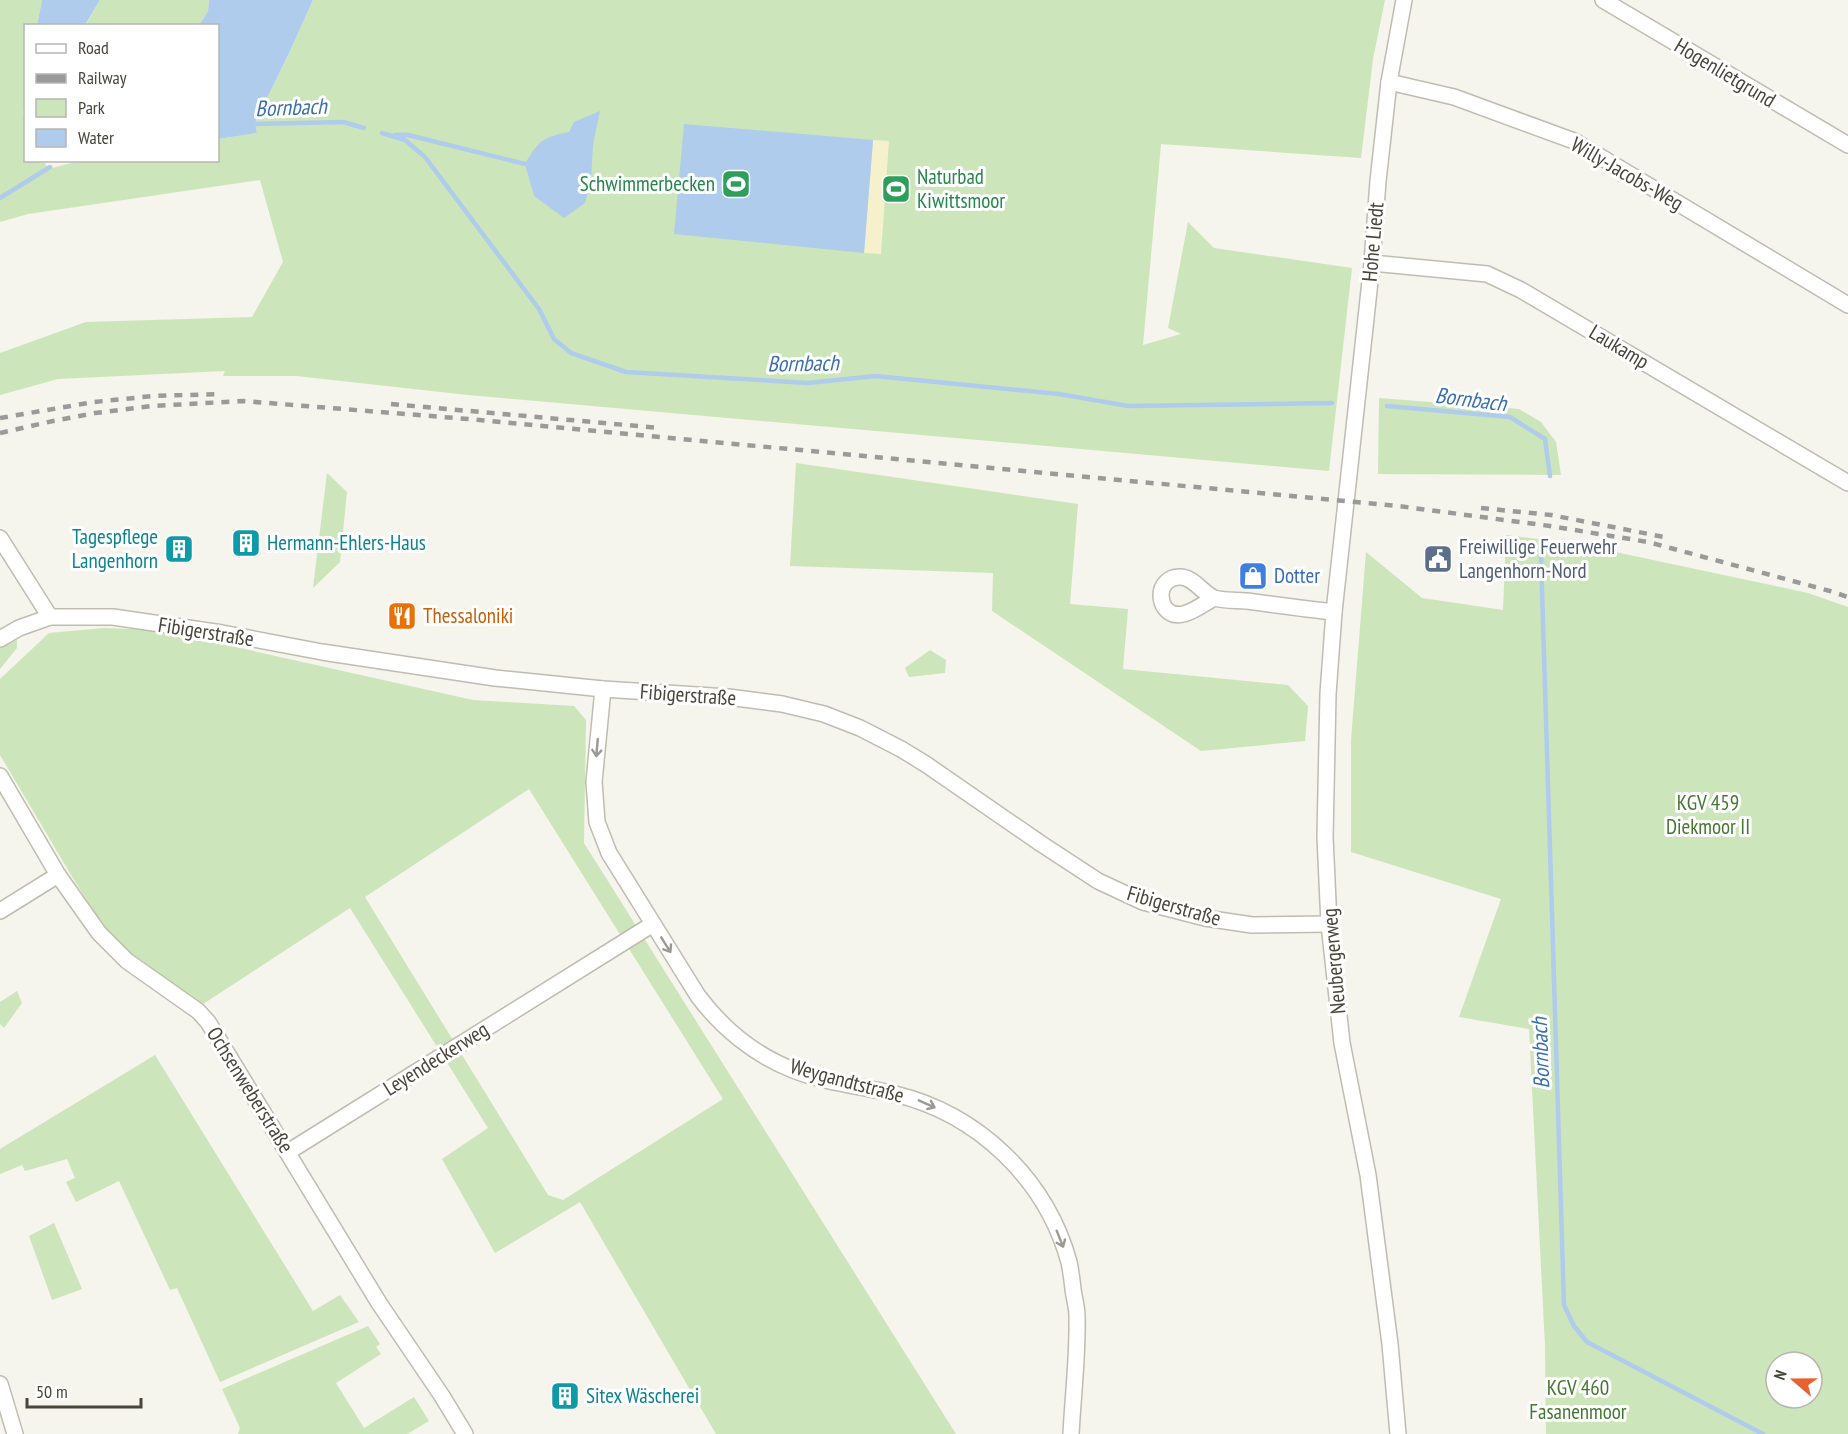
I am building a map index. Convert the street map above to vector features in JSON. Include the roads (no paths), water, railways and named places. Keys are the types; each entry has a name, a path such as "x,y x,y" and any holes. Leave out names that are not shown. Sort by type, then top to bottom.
{"street":[{"name":"Hohe Liedt","path":"1348,484 1389,82 1404,0"},
{"name":"Hogenlietgrund","path":"1603,0 1848,145"},
{"name":"Willy-Jacobs-Weg","path":"1389,82 1454,97 1574,141 1848,305"},
{"name":"Laukamp","path":"1372,263 1487,274 1521,290 1848,483"},
{"name":"Neubergerweg","path":"1348,484 1334,612 1328,694 1325,837 1329,924 1341,1043 1368,1175 1384,1285 1398,1434"},
{"path":"0,538 50,617"},
{"path":"1214,597 1334,612"},
{"name":"Fibigerstraße","path":"0,639 19,628 50,617 113,617 495,678 603,689 728,697 782,704 824,714 860,728 901,749 1098,881 1143,902 1205,918 1252,925 1329,924"},
{"name":"Weygandtstraße","path":"603,689 594,782 597,822 609,853 698,996 713,1016 751,1048 793,1070 920,1101 958,1119 994,1144 1020,1169 1040,1196 1069,1263 1077,1315 1071,1434"},
{"name":"Ochsenweberstraße","path":"0,777 58,875 99,933 127,962 198,1011 208,1022 379,1303 465,1434"},
{"path":"0,911 58,875"},
{"name":"Leyendeckerweg","path":"288,1152 653,924"},
{"path":"0,1384 15,1434"}],"water":[{"path":"42,0 100,0 86,24 37,24"},
{"path":"209,0 313,0 255,123 257,133 219,139 219,24 200,24 208,11"},
{"path":"600,111 593,144 591,181 585,203 564,218 534,196 525,164 542,141 569,132 574,122"},
{"path":"684,124 873,140 864,253 674,234"}],"waterway":[{"name":"Bornbach","path":"250,124 343,122 364,128"},
{"name":"Bornbach","path":"382,133 405,140 425,157 539,309 554,339 571,353 626,372 808,383 875,376 1059,394 1128,406 1332,403"},
{"path":"395,135 408,135 525,164"},
{"name":"Bornbach","path":"0,198 50,167"},
{"name":"Bornbach","path":"1387,406 1510,417 1545,439 1550,476"},
{"name":"Bornbach","path":"1541,557 1564,1305 1574,1326 1587,1342 1763,1434"}],"railway":[{"path":"0,418 94,402 153,396 220,394"},
{"path":"0,433 95,413 152,406 243,401 468,419 1398,506 1550,526 1648,542 1848,597"},
{"path":"391,404 660,428"},
{"path":"1481,508 1551,515 1664,537"}],"place":[{"name":"Schwimmerbecken","path":"736,184"},
{"name":"Naturbad Kiwittsmoor","path":"896,189"},
{"name":"Hermann-Ehlers-Haus","path":"246,543"},
{"name":"Tagespflege Langenhorn","path":"179,549"},
{"name":"Freiwillige Feuerwehr Langenhorn-Nord","path":"1438,559"},
{"name":"Dotter","path":"1253,576"},
{"name":"Thessaloniki","path":"402,616"},
{"name":"Sitex Wäscherei","path":"565,1396"}],"park label":[{"name":"KGV 459 Diekmoor II","path":"1708,815"},
{"name":"KGV 460 Fasanenmoor","path":"1578,1400"}]}
